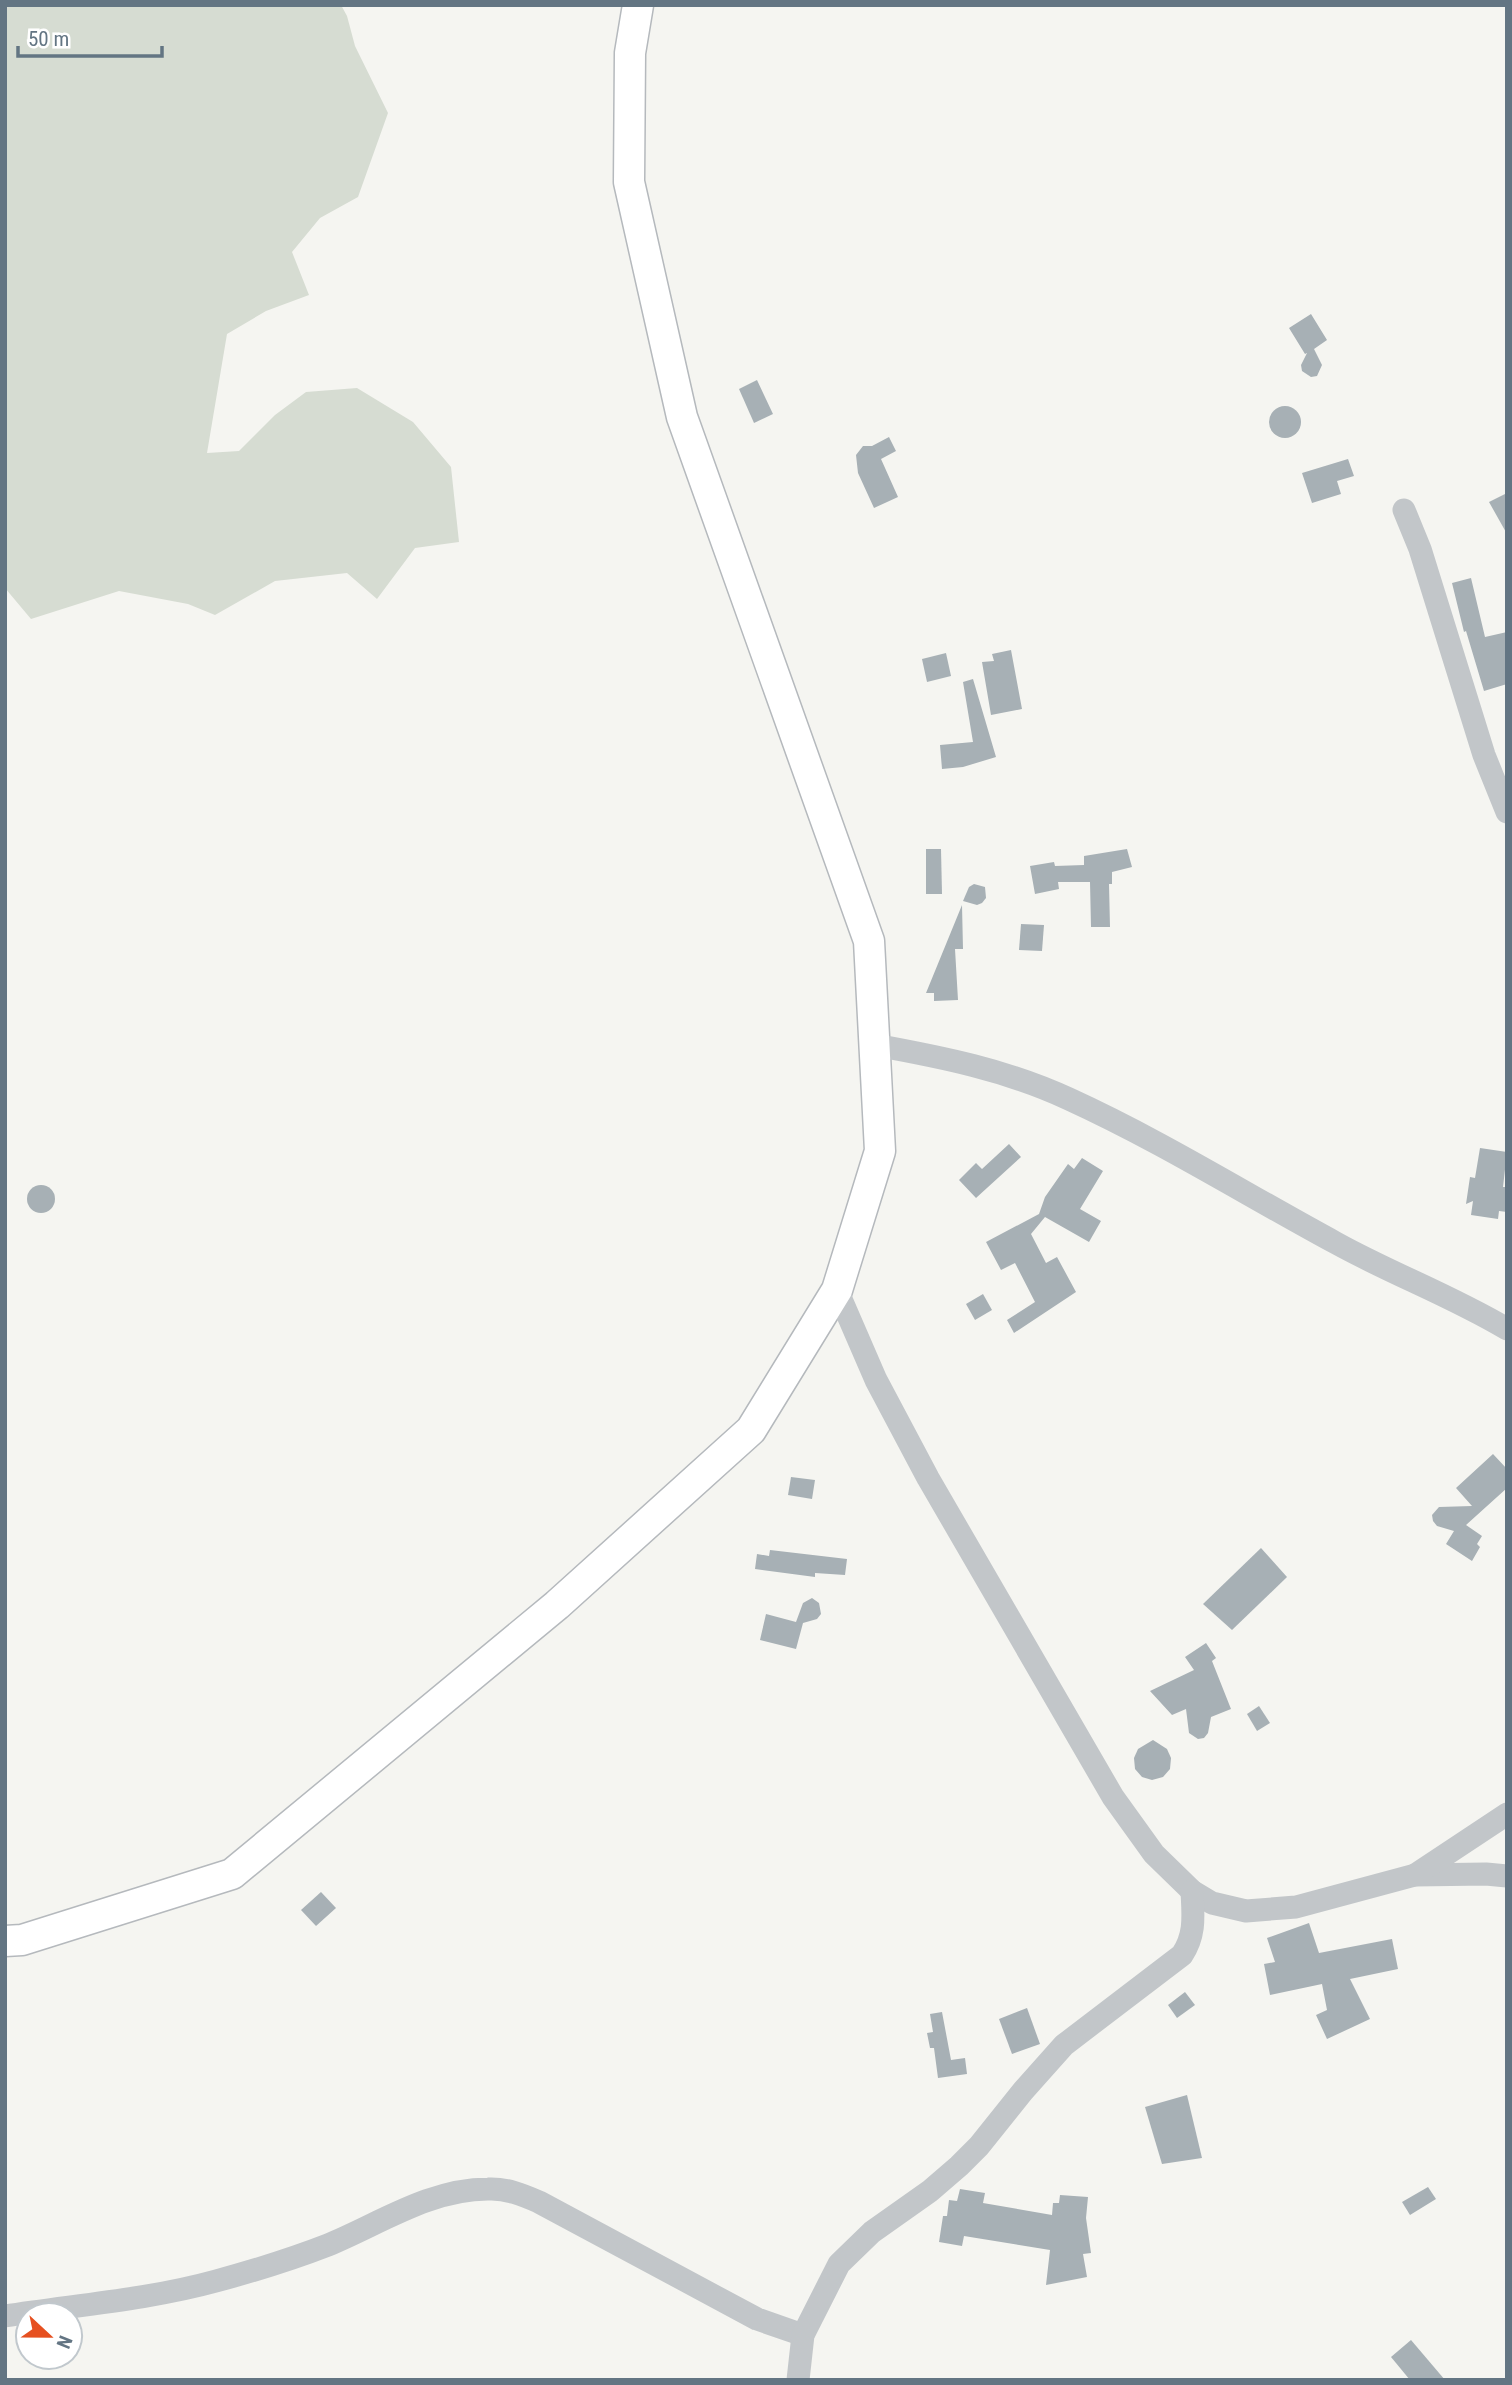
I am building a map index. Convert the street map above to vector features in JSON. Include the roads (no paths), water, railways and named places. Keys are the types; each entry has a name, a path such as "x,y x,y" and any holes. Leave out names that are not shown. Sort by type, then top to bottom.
{"main road":[{"path":"5,1941 22,1940 232,1874 557,1605 751,1430 837,1290 880,1151 869,941 682,417 629,182 630,53 638,5"}],"street":[{"path":"1404,510 1420,549 1484,755 1507,812"},
{"path":"874,1045 938,1056 992,1070 1068,1098 1222,1178 1338,1245 1470,1307 1507,1329"},
{"path":"837,1290 876,1380 928,1478 1113,1797 1154,1854 1192,1891 1212,1903 1246,1911 1296,1907 1415,1875 1507,1876"},
{"path":"1415,1875 1507,1814"},
{"path":"798,2380 803,2335 839,2264 872,2232 930,2191 959,2166 1064,2045 1182,1955 1194,1931 1192,1891"},
{"path":"5,2316 166,2294 328,2245 400,2210 459,2192 489,2189 517,2193 539,2202 757,2319 803,2335"}]}
